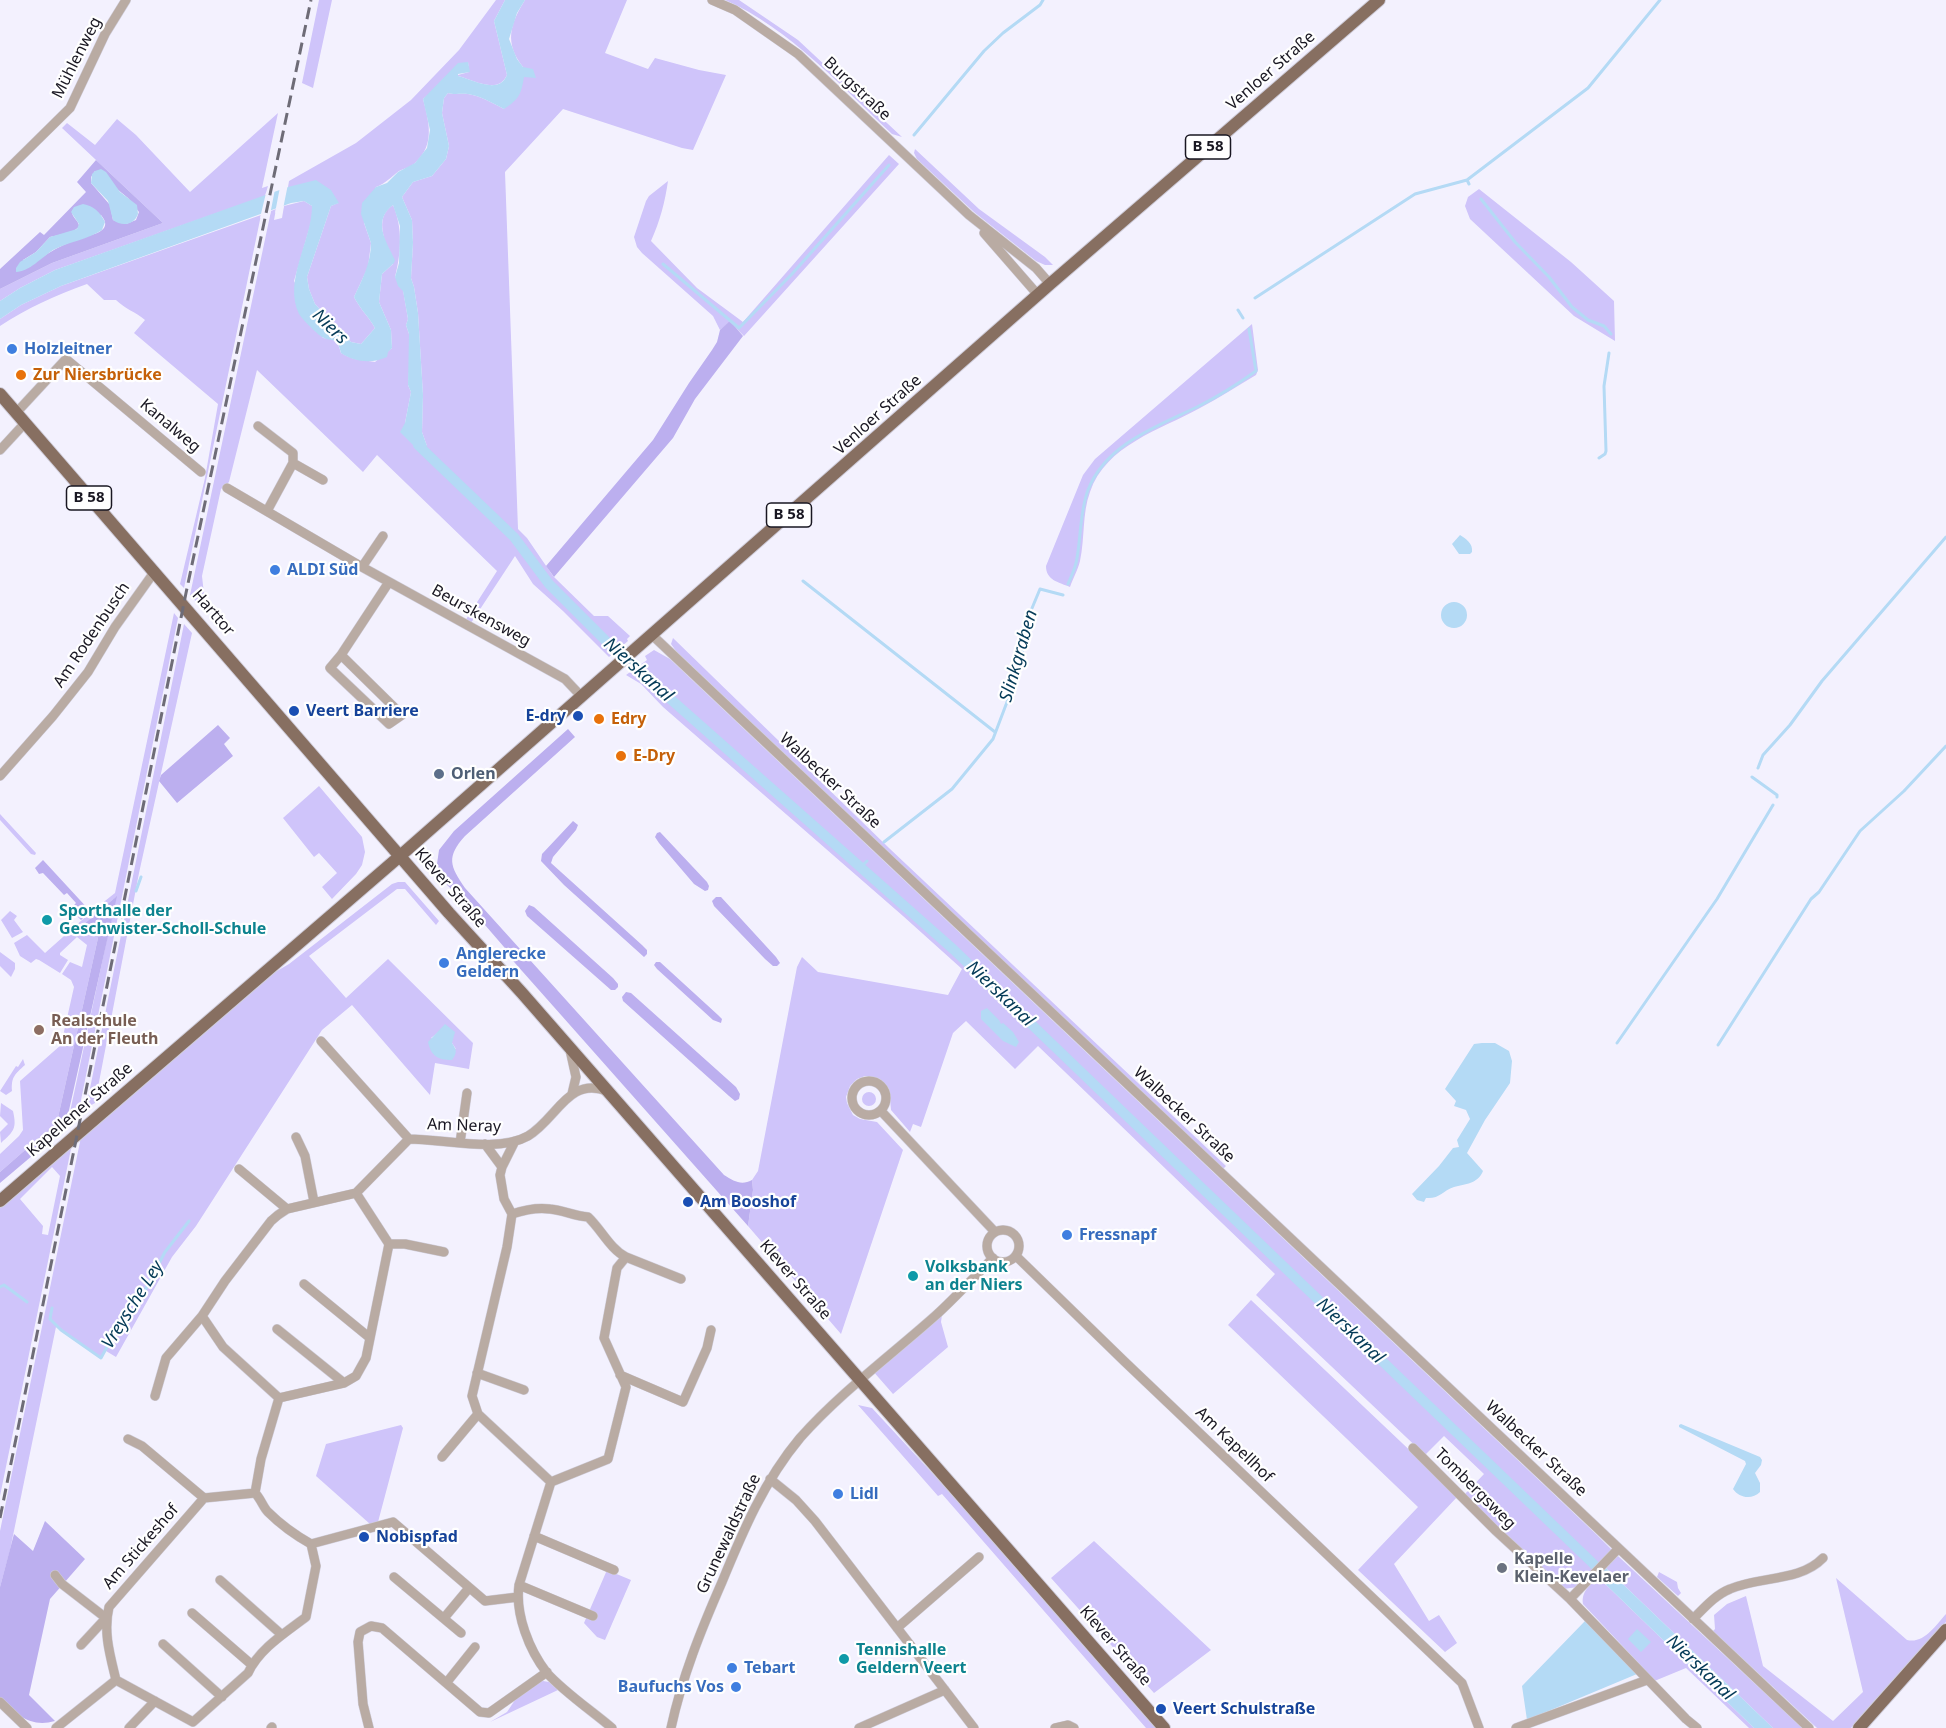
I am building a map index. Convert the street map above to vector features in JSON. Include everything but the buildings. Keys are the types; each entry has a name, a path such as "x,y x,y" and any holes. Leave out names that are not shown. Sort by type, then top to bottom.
{"main road":[{"name":"Venloer Straße","path":"400,856 1050,284 1379,0"},
{"name":"Harttor","path":"0,394 400,856"},
{"name":"Klever Straße","path":"400,856 570,1047 1164,1728"},
{"name":"Kapellener Straße","path":"0,1201 400,856"},
{"path":"1859,1728 1946,1630"}],"street":[{"name":"Mühlenweg","path":"0,177 70,108 105,34 126,0"},
{"name":"Burgstraße","path":"712,0 745,17 798,54 969,215 1036,268 1050,284"},
{"name":"Burgstraße","path":"969,215 1038,295"},
{"name":"Kanalweg","path":"20,418 66,359 201,472"},
{"path":"0,450 20,418"},
{"path":"258,426 293,453 293,463 267,511"},
{"path":"293,463 323,480"},
{"name":"Beurskensweg","path":"227,488 362,567 565,679 581,696"},
{"path":"362,567 383,536"},
{"name":"Am Rodenbusch","path":"2,770 53,716 88,672 115,627 155,571"},
{"path":"341,656 402,715 389,724 330,668 341,656 389,582"},
{"name":"Walbecker Straße","path":"652,635 1809,1728"},
{"name":"Am Neray","path":"321,1041 409,1139"},
{"path":"570,1047 576,1077 572,1095"},
{"path":"572,1095 580,1089 591,1086 608,1091"},
{"path":"460,1143 466,1093"},
{"name":"Am Neray","path":"356,1193 409,1139 485,1144 515,1141 529,1136 539,1128 572,1095"},
{"name":"Am Kapellhof","path":"881,1111 995,1232 1005,1230 1015,1235 1019,1245 1016,1256 1149,1386 1462,1683 1479,1728"},
{"path":"296,1137 305,1156 314,1202"},
{"path":"515,1141 500,1175 504,1199 512,1214 507,1247 472,1396 478,1414 551,1482"},
{"path":"485,1144 502,1167"},
{"path":"239,1169 287,1209"},
{"path":"155,1396 166,1358 202,1316 225,1281 271,1221 287,1209 356,1193 389,1244 366,1358 356,1376 344,1383 279,1398"},
{"path":"512,1214 525,1209 550,1209 588,1217 597,1225 617,1253 681,1279"},
{"path":"995,1232 988,1242 989,1253 1005,1262 1016,1256"},
{"path":"389,1244 405,1244 444,1252"},
{"path":"551,1482 608,1459 626,1387 604,1338 617,1268 626,1257"},
{"path":"861,1381 936,1315 993,1257"},
{"path":"304,1284 370,1338"},
{"path":"202,1316 223,1347 279,1398"},
{"path":"277,1329 344,1383"},
{"path":"620,1376 683,1402 707,1347 711,1330"},
{"path":"477,1373 524,1390"},
{"name":"Grunewaldstraße","path":"671,1728 687,1667 704,1624 749,1518 770,1479 800,1439 861,1381"},
{"path":"255,1493 261,1458 279,1398"},
{"path":"442,1457 478,1414"},
{"path":"128,1439 142,1446 204,1498 255,1493"},
{"name":"Tombergsweg","path":"1413,1448 1496,1531 1570,1599 1647,1680 1697,1728"},
{"path":"770,1479 791,1496 815,1521 974,1728"},
{"path":"551,1482 519,1585 520,1618 526,1636 547,1672 612,1728"},
{"path":"255,1493 263,1501 266,1510 291,1532 311,1544 393,1522 485,1601 518,1597"},
{"name":"Am Stickeshof","path":"81,1645 106,1618 109,1607 204,1498"},
{"path":"534,1536 614,1570"},
{"path":"106,1618 106,1637 116,1680 155,1701 192,1726 248,1673 273,1641 306,1617 316,1566 311,1544"},
{"path":"1570,1599 1618,1549"},
{"path":"897,1628 979,1557"},
{"path":"1693,1619 1708,1604 1728,1590 1808,1570 1823,1558"},
{"name":"Am Stickeshof","path":"55,1575 62,1584 106,1618"},
{"path":"393,1577 460,1633"},
{"path":"220,1580 282,1635"},
{"path":"519,1585 593,1616"},
{"path":"444,1618 469,1588"},
{"path":"192,1613 252,1665"},
{"path":"369,1728 363,1704 357,1649 360,1632 371,1626 382,1628 480,1712 489,1713 547,1672"},
{"path":"163,1644 222,1697"},
{"path":"447,1682 475,1647"},
{"path":"56,1728 116,1680"},
{"path":"1516,1728 1647,1680"},
{"path":"859,1728 945,1690"},
{"path":"129,1728 155,1701"},
{"path":"0,1702 27,1728"},
{"path":"1059,1727 1068,1725 1074,1728"}],"shaded area":[{"path":"319,0 332,0 313,88 302,83"},
{"path":"496,0 505,0 494,21 507,75 503,81 492,85 458,76 469,72 468,62 423,99 429,132 426,148 414,164 376,187 364,223 371,243 368,267 354,297 375,328 361,344 351,342 315,304 307,277 331,206 338,203 288,187 289,181 356,143 411,100 459,50"},
{"path":"525,0 627,0 605,53 648,69 655,58 726,75 693,150 563,109 505,172 518,529 527,538 553,576 594,616 608,616 630,636 628,641 609,657 533,584 515,556 471,623 465,621 497,571 377,455 363,472 257,370 229,482 221,489 202,576 204,594 201,607 190,595 271,211 276,209 274,220 282,218 284,206 304,201 312,206 312,219 294,281 323,338 335,341 341,353 345,355 375,362 392,348 391,330 379,302 382,274 393,264 382,225 383,217 393,205 400,241 395,277 403,290 409,334 408,385 411,392 405,423 427,446 422,432 423,395 418,313 411,278 412,220 402,197 413,182 432,176 446,159 449,146 442,113 444,98 448,93 473,95 504,109 523,67 513,50 511,34 516,17"},
{"path":"725,0 739,0 798,40 902,137 892,134 793,42 771,26"},
{"path":"278,113 262,188 268,186 265,196 55,270 0,301 0,289 52,263 163,223 62,128 67,123 95,145 117,119 136,135 190,192"},
{"path":"915,149 979,209 1053,265 1045,265 1036,261 974,212 917,159"},
{"path":"889,155 899,164 744,336 730,322 720,330 713,316 637,247 634,237 646,201 668,181 662,211 651,241 697,288 743,322"},
{"path":"96,160 163,223 52,263 0,289 0,269 40,232 44,235 86,192 77,182","holes":["95,171 128,198 139,212 136,220 126,224 113,220 110,205 91,183 91,177","72,210 101,215 105,223 104,228 96,234 56,249 28,268 23,260 36,252 50,237 72,232 79,227"]},
{"path":"1479,189 1571,262 1614,301 1615,341 1574,316 1470,219 1465,206 1468,197"},
{"path":"261,215 184,588 180,584 205,478 218,404 134,333 145,320 116,300 104,300 87,284 42,302 0,326 0,319 21,305 61,286"},
{"path":"730,321 743,336 695,399 673,438 554,577 546,566 653,440 717,342 720,330"},
{"path":"1252,324 1258,370 1256,375 1136,441 1108,462 1090,492 1080,561 1070,587 1050,577 1046,566 1083,475 1095,459"},
{"path":"174,613 178,618 79,1110 70,1112 116,897 84,924 98,938 57,1122 0,1172 0,1154 23,1130 20,1081 61,1045 74,987 71,980 62,974 70,962 82,967 87,945 77,937 60,953 68,960 60,973 39,960 36,959 31,963 20,956 14,943 27,935 45,953 115,893"},
{"path":"184,624 192,633 139,873 95,1103 86,1108"},
{"path":"673,638 889,848 1226,1166 1223,1169 676,651 671,644"},
{"path":"654,650 670,659 1612,1550 1578,1587 1563,1589 1498,1529 1465,1494 1484,1474 1444,1436 1425,1455 1256,1295 1275,1274 1038,1046 1015,1069 966,1021 953,1033 921,1127 913,1124 910,1132 891,1110 889,1089 880,1079 865,1076 857,1079 850,1086 846,1097 853,1115 860,1119 877,1122 903,1150 841,1334 748,1226 753,1190 752,1180 758,1171 797,967 802,957 818,972 948,995 962,969 663,707 641,684 626,675 647,660 645,656"},
{"path":"218,725 230,738 224,744 233,756 177,803 159,781 161,775"},
{"path":"568,729 575,737 459,843 453,856 453,867 465,888 724,1175 741,1183 752,1180 753,1190 748,1226 507,954 504,947 466,903 446,884 437,864 439,850 454,831"},
{"path":"319,786 362,837 365,852 362,865 356,874 332,899 322,887 337,873 319,853 314,857 283,818"},
{"path":"0,814 36,853 35,855 31,854 0,820"},
{"path":"573,821 578,825 576,830 553,857 551,863 647,950 644,957 564,885 541,861 542,854"},
{"path":"660,832 707,882 708,890 705,891 694,884 659,843 655,837"},
{"path":"43,860 91,912 81,920 70,909 76,903 67,893 64,895 43,873 39,874 35,868"},
{"path":"405,882 439,921 436,925 405,889 397,889 309,956 346,998 388,959 473,1043 469,1069 435,1063 430,1095 352,1005 322,1030 196,1226 172,1257 116,1357 106,1351 101,1359 56,1327 10,1550 0,1587 0,1531 81,1137 270,975 289,964 392,884","holes":["440,1031 456,1049 431,1038"]},
{"path":"117,896 65,1128 0,1183 0,1172 57,1122 98,938 84,924"},
{"path":"716,897 721,897 776,957 780,963 777,966 773,966 765,959 714,906 712,901"},
{"path":"529,905 613,978 618,987 611,990 527,916 525,911"},
{"path":"10,911 17,916 14,920 23,932 12,938 1,920"},
{"path":"0,952 15,963 11,977 0,966"},
{"path":"660,962 718,1015 722,1019 721,1023 713,1020 657,969 654,965"},
{"path":"626,992 631,993 736,1087 740,1094 739,1099 735,1101 729,1096 623,1001 622,997"},
{"path":"23,1059 25,1065 14,1076 12,1091 6,1095 0,1091"},
{"path":"866,1092 872,1092 876,1099 872,1106 866,1106 862,1102 862,1096"},
{"path":"1,1103 13,1111 15,1122 12,1132 1,1143 0,1132 8,1124 0,1116"},
{"path":"72,1144 0,1496 0,1207","holes":["52,1167 60,1176 48,1235 42,1234 43,1226 20,1199"]},
{"path":"1251,1300 1458,1496 1394,1564 1429,1621 1439,1615 1457,1643 1445,1652 1358,1570 1418,1507 1228,1325"},
{"path":"943,1308 941,1322 948,1347 893,1394 872,1370"},
{"path":"858,1405 872,1408 947,1489 1156,1728 1146,1728 942,1494 938,1496"},
{"path":"401,1425 403,1428 378,1522 370,1524 316,1476 326,1444"},
{"path":"45,1521 85,1559 50,1599 29,1695 55,1721 39,1723 25,1719 0,1699 0,1587 14,1534 33,1551"},
{"path":"1094,1541 1211,1650 1154,1693 1051,1578"},
{"path":"1618,1556 1802,1728 1773,1728 1606,1568"},
{"path":"607,1570 631,1580 605,1640 597,1637 584,1623"},
{"path":"1659,1572 1677,1582 1681,1593 1678,1596 1657,1577"},
{"path":"1598,1577 1754,1728 1749,1728 1686,1668 1652,1682 1646,1671 1583,1604 1585,1592"},
{"path":"1836,1578 1907,1640 1913,1641 1924,1637 1946,1614 1946,1622 1851,1728 1817,1728 1713,1631 1715,1629 1714,1615 1727,1604 1746,1596 1763,1666 1833,1721 1863,1692"},
{"path":"543,1681 549,1682 558,1690 490,1722 507,1712 517,1697"}],"water":[{"name":"Niers","path":"505,0 525,0 517,13 509,39 517,59 523,67 533,69 536,78 524,77 518,96 504,109 473,95 448,93 444,98 442,113 449,146 446,159 432,176 413,182 402,197 412,220 411,278 418,313 423,395 422,432 427,446 419,451 400,432 405,423 411,392 408,385 409,334 406,325 408,319 403,291 398,286 395,277 399,263 400,226 393,205 387,211 382,224 385,238 395,260 382,274 379,302 391,330 392,348 387,357 375,361 363,361 341,353 336,342 320,335 299,314 294,288 308,233 312,206 304,201 291,203 61,286 21,305 0,319 0,301 55,270 288,187 316,180 331,190 339,203 331,206 307,277 309,289 315,304 351,342 361,344 375,328 354,297 366,271 371,250 371,243 361,214 362,203 376,187 387,183 398,172 415,163 427,148 430,130 423,99 458,63 468,62 470,72 458,74 458,76 492,85 503,81 507,75 494,21"},
{"path":"101,169 106,172 120,192 137,205 138,214 131,223 120,224 113,220 108,201 91,183 92,174"},
{"path":"83,204 93,208 101,215 105,222 102,230 53,250 31,267 16,272 20,262 36,252 50,237 77,229 79,224 71,212 74,207"},
{"path":"1460,535 1470,544 1472,552 1470,554 1459,554 1452,544"},
{"path":"1454,602 1463,606 1467,615 1463,624 1454,628 1445,624 1441,615 1445,606"},
{"path":"987,1008 1001,1024 1003,1023 1013,1032 1019,1042 1016,1047 1003,1041 981,1019 981,1011"},
{"path":"445,1024 455,1032 452,1043 456,1052 452,1060 436,1056 431,1051 428,1042"},
{"path":"1495,1043 1509,1051 1512,1061 1510,1083 1485,1120 1467,1153 1483,1171 1478,1179 1471,1183 1454,1187 1435,1197 1426,1198 1424,1202 1417,1200 1412,1194 1453,1148 1459,1147 1457,1140 1470,1119 1466,1110 1454,1106 1456,1101 1445,1089 1474,1044"},
{"path":"1681,1424 1760,1457 1761,1465 1755,1473 1760,1483 1760,1492 1750,1497 1736,1492 1733,1489 1746,1464 1745,1461 1679,1427"},
{"path":"1606,1568 1773,1728 1754,1728 1598,1577"},
{"path":"1585,1621 1637,1674 1527,1720 1522,1686"},
{"path":"1637,1629 1651,1642 1641,1652 1628,1639"}],"pier":[{"path":"288,184 283,209 275,213 280,187"},
{"path":"275,189 270,215 260,218 266,193"}],"waterway":[{"path":"914,135 984,51 1003,33 1040,5 1043,0"},
{"path":"1467,180 1588,88 1660,0"},
{"path":"663,264 739,328 792,274 889,165"},
{"path":"1255,298 1415,194 1467,180 1469,184"},
{"path":"1481,199 1572,307 1588,320 1604,326 1611,334"},
{"path":"1238,310 1243,318"},
{"path":"1068,584 1076,561 1085,498 1096,474 1107,460 1134,439 1212,399 1256,371 1249,329"},
{"path":"1599,458 1606,451 1604,386 1609,353"},
{"name":"Nierskanal","path":"418,437 418,445 514,537 549,584 615,650 953,949 1606,1576"},
{"path":"1758,768 1763,755 1790,725 1822,681 1946,537"},
{"path":"803,581 995,732"},
{"name":"Slinkgraben","path":"884,842 952,789 993,739 1018,673 1025,625 1040,589 1063,595"},
{"path":"1718,1045 1811,899 1819,892 1860,831 1904,791 1946,746"},
{"path":"1752,777 1777,797"},
{"path":"1617,1043 1717,899 1773,805"},
{"path":"861,867 867,861"},
{"path":"136,891 141,877"},
{"name":"Vreysche Ley","path":"52,1308 50,1319 61,1330 101,1358 115,1332 128,1319 165,1252 189,1221"},
{"name":"Vreysche Ley","path":"0,1287 4,1285 27,1302"}],"railway":[{"path":"0,1518 186,593 311,0"}],"place":[{"name":"Holzleitner","path":"12,349"},
{"name":"Zur Niersbrücke","path":"21,375"},
{"name":"ALDI Süd","path":"275,570"},
{"name":"Veert Barriere","path":"294,711"},
{"name":"E-dry","path":"578,716"},
{"name":"Edry","path":"599,719"},
{"name":"E-Dry","path":"621,756"},
{"name":"Orlen","path":"439,774"},
{"name":"Sporthalle der Geschwister-Scholl-Schule","path":"47,920"},
{"name":"Anglerecke Geldern","path":"444,963"},
{"name":"Realschule An der Fleuth","path":"39,1030"},
{"name":"Am Booshof","path":"688,1202"},
{"name":"Fressnapf","path":"1067,1235"},
{"name":"Volksbank an der Niers","path":"913,1276"},
{"name":"Lidl","path":"838,1494"},
{"name":"Nobispfad","path":"364,1537"},
{"name":"Kapelle Klein-Kevelaer","path":"1502,1568"},
{"name":"Tennishalle Geldern Veert","path":"844,1659"},
{"name":"Tebart","path":"732,1668"},
{"name":"Baufuchs Vos","path":"736,1687"},
{"name":"Veert Schulstraße","path":"1161,1709"}]}
